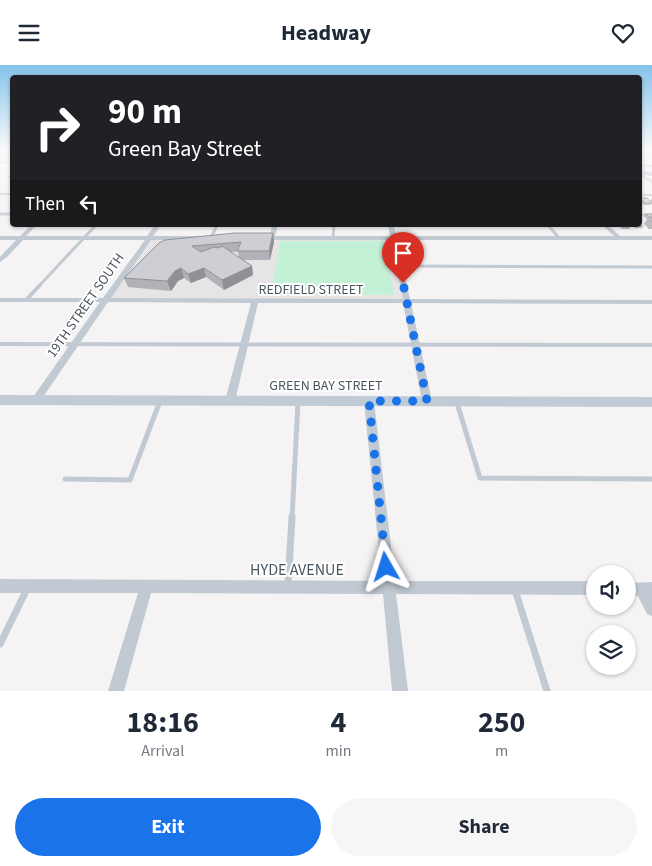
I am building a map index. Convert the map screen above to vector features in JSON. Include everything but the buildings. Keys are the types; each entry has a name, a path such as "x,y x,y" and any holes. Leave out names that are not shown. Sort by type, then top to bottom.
{"street":[{"path":"0,260 32,227"},
{"name":"19TH STREET SOUTH","path":"36,400 157,227"},
{"path":"272,238 275,227"},
{"path":"392,227 427,401"},
{"path":"607,227 619,238"},
{"path":"0,238 220,238"},
{"path":"255,238 652,238"},
{"name":"REDFIELD STREET","path":"0,300 652,302"},
{"path":"230,401 255,301"},
{"name":"GREEN BAY STREET","path":"0,400 652,402"},
{"path":"369,401 400,691"},
{"name":"HYDE AVENUE","path":"0,586 586,588"},
{"path":"116,691 146,587"},
{"path":"647,589 652,609"}],"lane":[{"path":"26,300 94,227"},
{"path":"211,238 216,227"},
{"path":"333,238 334,227"},
{"path":"550,227 559,238"},
{"path":"400,266 652,267"},
{"path":"0,344 652,345"},
{"path":"65,479 130,480 160,401"},
{"path":"288,587 298,401"},
{"path":"456,401 480,478 652,479"},
{"path":"0,644 29,586"},
{"path":"514,587 546,691"}],"shaded area":[{"path":"149,238 394,238 407,301 105,301"}],"green space":[{"path":"280,241 383,241 394,295 271,294"}],"route":[{"path":"386,567 369,401 427,401 403,283"}]}
